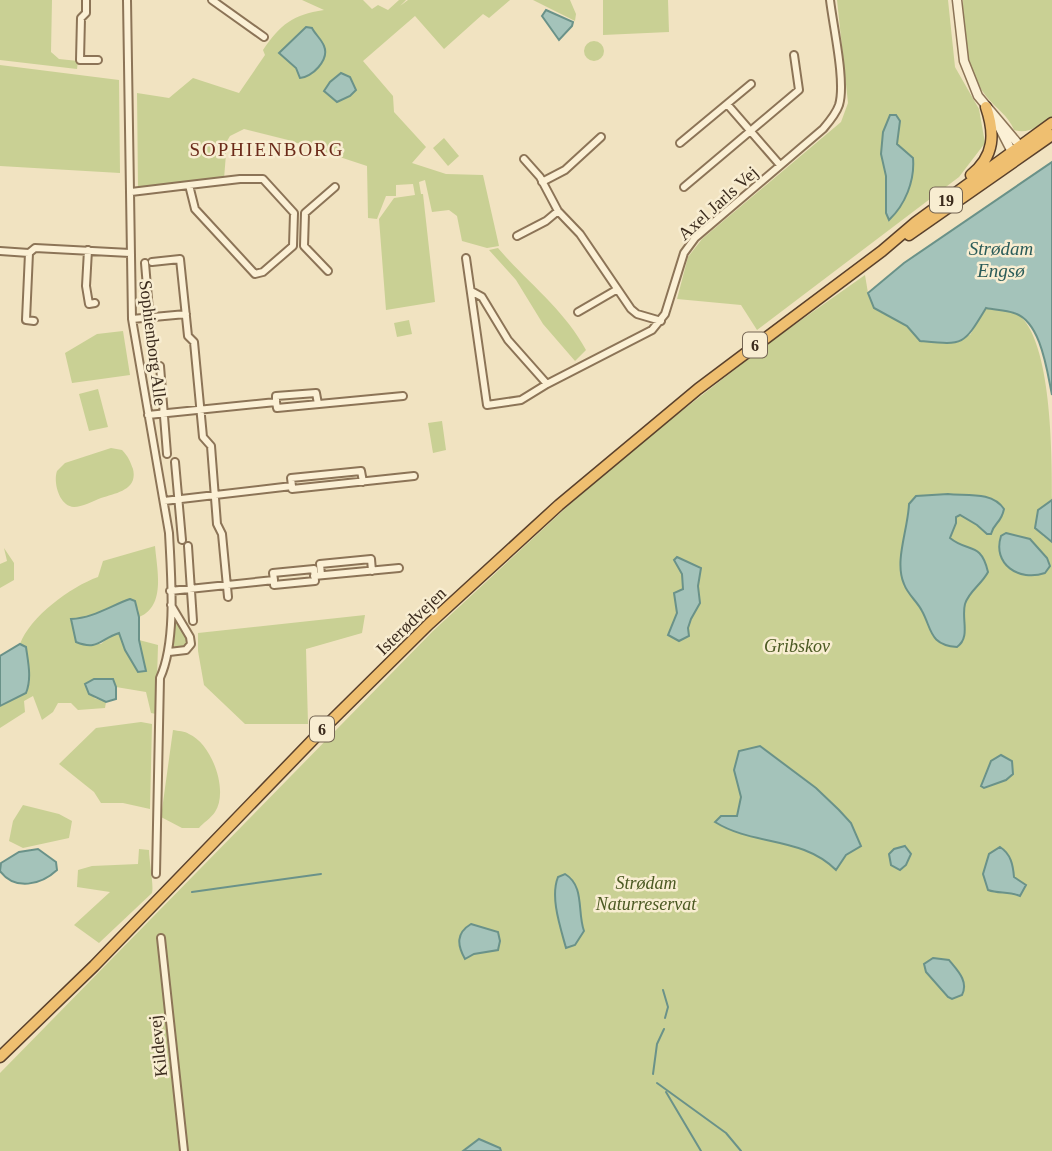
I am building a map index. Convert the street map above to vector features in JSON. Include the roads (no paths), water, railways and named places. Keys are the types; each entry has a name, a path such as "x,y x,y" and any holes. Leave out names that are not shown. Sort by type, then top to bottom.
{"highway":[{"path":"916,222 938,200 977,170 986,159 992,147 993,135 986,107"},
{"name":"Isterødvejen","path":"882,251 939,216 1052,123"},
{"name":"Isterødvejen","path":"0,1057 112,947 330,722 505,553 610,461 698,389 882,251 916,222 1018,151 1052,135"}],"street":[{"path":"86,0 86,13 80,18 80,60 98,60"},
{"name":"Sophienborg Alle","path":"127,0 132,319 169,533 169,652 160,678 156,874"},
{"path":"212,0 264,37"},
{"name":"Axel Jarls Vej","path":"661,321 684,253 695,237 824,129 839,105 841,90 830,0"},
{"path":"957,0 964,61 978,96 1018,151"},
{"path":"684,187 799,90 794,55"},
{"path":"680,144 751,84"},
{"path":"727,104 780,165"},
{"path":"542,182 565,170 601,137"},
{"path":"466,258 487,405 521,400 652,330 661,321 637,314 631,309 580,234 558,211 542,182 524,159"},
{"path":"131,192 189,185 262,179 295,213 293,246 263,272 255,274 195,209 189,185"},
{"path":"328,271 304,246 304,235 306,213 335,187"},
{"path":"291,209 309,210"},
{"path":"517,236 546,221 558,211"},
{"path":"0,251 29,253 35,248 130,253"},
{"path":"289,249 308,250"},
{"path":"88,250 86,286 89,304 95,303"},
{"path":"29,253 26,320 34,321"},
{"path":"153,359 149,317 149,262 180,259 188,336 194,342 203,437 211,446 217,524 222,534 228,597"},
{"path":"578,312 617,290"},
{"path":"471,291 482,298 508,340 547,384"},
{"path":"132,319 186,314"},
{"path":"160,366 167,454"},
{"path":"317,404 316,393 276,396 277,408 403,396"},
{"path":"148,415 276,402"},
{"path":"175,462 182,540"},
{"path":"362,482 361,471 291,478 292,489 414,477"},
{"path":"164,501 292,486"},
{"path":"188,546 193,621"},
{"path":"318,575 314,569 273,573 274,585 315,580 318,575 320,564 371,559 372,571"},
{"path":"318,575 399,568"},
{"path":"170,591 274,580"},
{"path":"169,652 186,650 191,644 190,637 170,603"},
{"name":"Kildevej","path":"161,938 184,1151"}],"water":[{"path":"546,10 573,22 559,40 542,16"},
{"path":"306,27 312,28 325,51 318,67 309,75 300,78 296,68 279,53"},
{"path":"341,73 350,77 356,90 337,102 324,91"},
{"path":"890,115 896,115 900,121 897,144 913,158 913,167 908,192 889,220 886,213 886,176 881,154 883,132"},
{"name":"Strødam Engsø","path":"1052,162 1052,395 1037,336 1023,318 1014,313 986,308 972,330 961,340 946,343 920,341 907,326 874,308 868,293 904,263"},
{"path":"948,494 986,497 999,503 1004,509 991,534 960,515 956,517 950,538 978,552 988,572 967,599 964,610 964,638 957,647 941,643 933,635 920,607 906,588 900,565 909,504 916,496"},
{"path":"1052,500 1052,542 1035,528 1038,510"},
{"path":"1006,533 1030,539 1047,558 1050,566 1045,573 1017,573 1004,562 999,546 1001,536"},
{"path":"677,557 701,568 698,586 700,603 688,628 689,636 679,641 668,635 677,613 674,593 683,589 682,574 674,560"},
{"path":"130,599 135,601 139,617 139,640 146,671 138,672 119,633 94,645 76,642 71,619 94,614"},
{"path":"20,644 26,647 29,682 26,693 0,706 0,656"},
{"path":"94,679 113,679 116,699 106,702 89,694 85,684"},
{"path":"760,746 816,788 851,823 861,846 846,855 836,870 823,859 793,846 745,835 715,822 721,816 737,816 741,797 734,770 739,751"},
{"path":"1001,755 1012,761 1013,774 1006,780 984,788 981,786 991,761"},
{"path":"905,846 911,854 906,865 900,870 891,865 889,854 894,849"},
{"path":"1000,847 1011,860 1014,877 1026,885 1020,896 988,890 983,874 989,854"},
{"path":"38,849 56,862 57,870 51,875 28,884 13,881 0,871 1,863 19,852"},
{"path":"565,874 578,892 584,931 575,945 566,948 555,893 558,877"},
{"path":"471,924 498,932 498,950 474,954 465,959 459,940 463,931"},
{"path":"933,958 949,960 963,980 962,995 952,999 948,997 926,972 924,964"},
{"path":"479,1139 500,1148 501,1151 463,1151"}],"waterway":[{"path":"192,892 321,874"},
{"path":"663,990 668,1007 665,1018"},
{"path":"653,1074 657,1044 664,1029"},
{"path":"657,1083 726,1133 741,1151"},
{"path":"666,1092 701,1151"}],"district":[{"name":"SOPHIENBORG","path":"267,149"}],"park label":[{"name":"Gribskov","path":"797,646"},
{"name":"Strødam Naturreservat","path":"646,893"}]}
